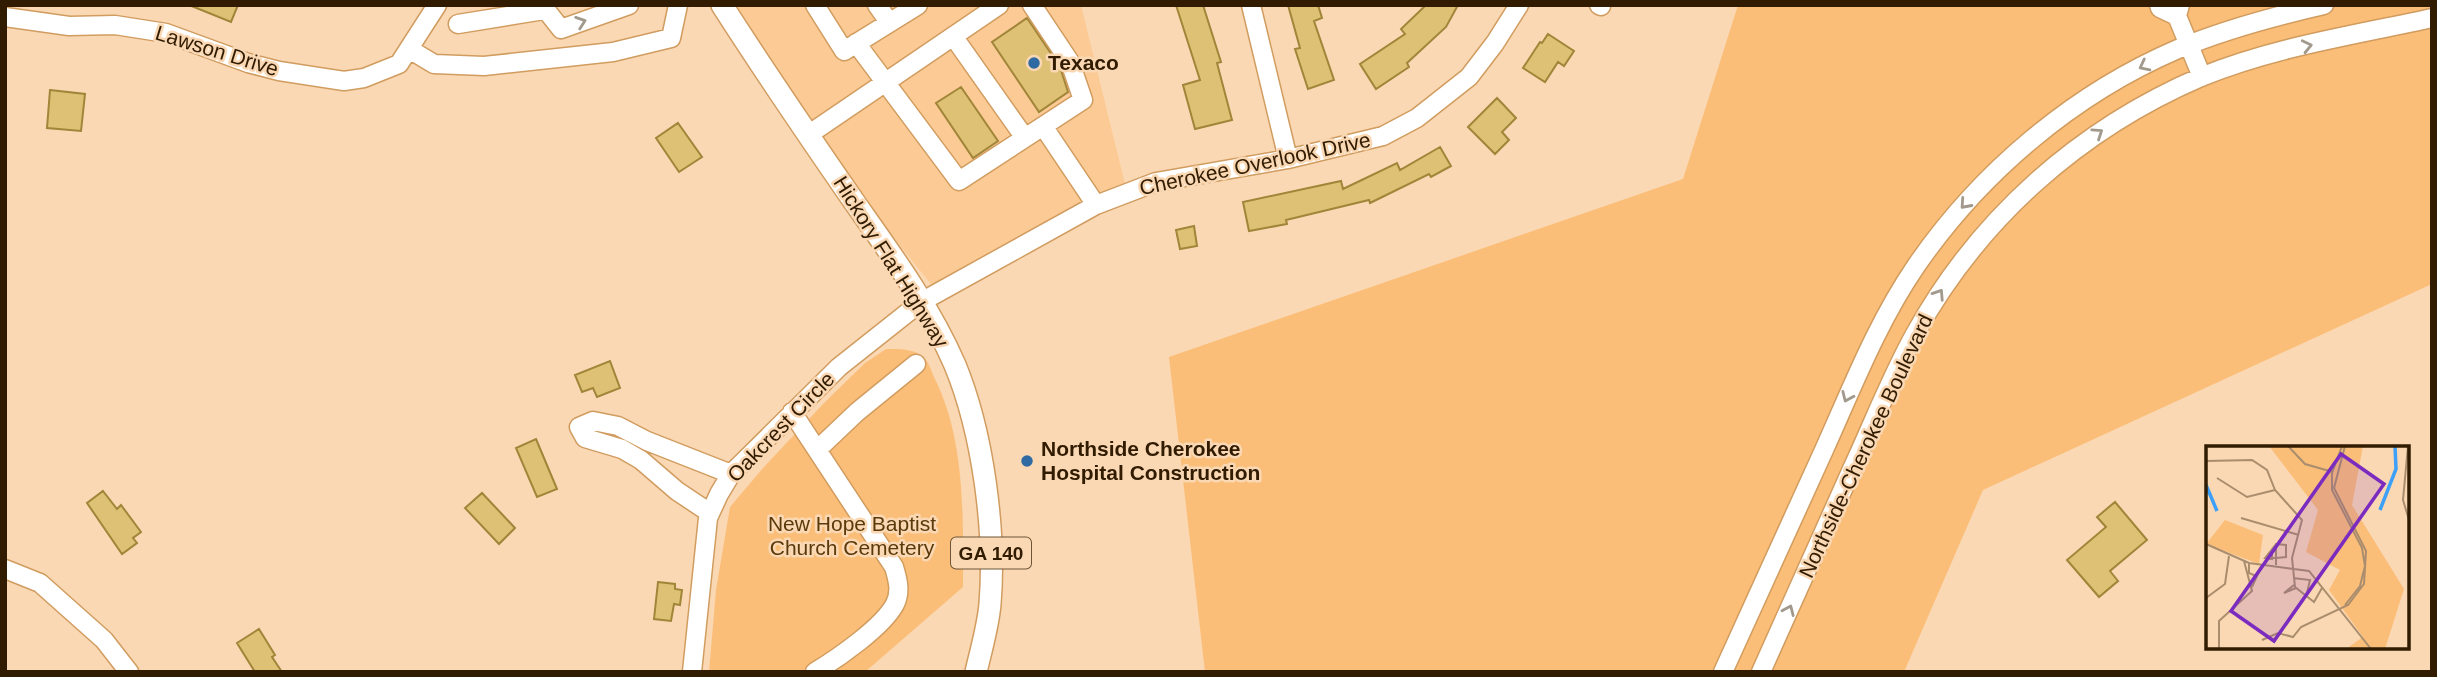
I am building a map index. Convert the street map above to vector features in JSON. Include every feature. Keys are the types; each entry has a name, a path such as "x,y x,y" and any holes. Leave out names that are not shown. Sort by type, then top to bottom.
{"main road":[{"name":"Hickory Flat Highway","path":"722,5 881,239 921,302 955,366 976,433 990,535 990,606 976,672"}],"street":[{"name":"Lawson Drive","path":"5,17 69,26 115,24 166,33 248,63 279,71 345,81 364,78 399,64 437,5"},
{"path":"458,24 543,8 561,29 629,5"},
{"path":"409,49 433,64 466,66 613,52 671,38 678,5"},
{"path":"815,5 844,51 918,5"},
{"path":"877,5 889,22"},
{"path":"808,135 999,5"},
{"path":"856,43 959,181 1083,100 1070,62 1032,5"},
{"path":"1251,5 1288,159"},
{"name":"Cherokee Overlook Drive","path":"921,302 1096,205 1156,182 1288,159 1383,136 1417,118 1469,77 1519,5"},
{"path":"2159,5 2160,8 2178,11 2188,46 2202,77"},
{"name":"Northside-Cherokee Boulevard","path":"1723,672 1876,335 1916,267 1995,172 2044,130 2110,84 2188,46 2256,22 2324,5"},
{"name":"Northside-Cherokee Boulevard","path":"1761,672 1914,335 1954,271 2004,211 2064,158 2126,115 2202,77 2268,55 2432,18"},
{"path":"953,36 1025,138"},
{"path":"1043,126 1096,205"},
{"name":"Oakcrest Circle","path":"692,672 708,519 731,474 839,367 921,302"},
{"path":"817,450 866,404 916,364"},
{"path":"792,412 894,567 900,585 895,603 885,618 850,648 815,672"},
{"path":"710,513 677,491 641,460 622,449 585,438 579,427 593,421 618,426 647,441 731,474"},
{"path":"5,569 40,583 104,640 129,672"}],"shaded area":[{"path":"721,5 1081,5 1129,200 934,288 761,72"}],"green space":[{"path":"1738,5 2432,5 2432,284 1983,490 1904,672 1205,672 1169,357 1683,179"},
{"name":"New Hope Baptist Church Cemetery","path":"886,349 908,350 922,356 929,364 945,403 961,481 963,587 865,672 709,672 716,590 730,507 824,403 865,363"}],"building":[{"path":"189,5 238,5 231,22"},
{"path":"1176,5 1203,5 1221,62 1217,63 1232,120 1195,129 1183,85 1200,80"},
{"path":"1288,5 1318,5 1322,18 1314,21 1334,80 1308,89 1295,49 1300,48"},
{"path":"1426,5 1458,5 1446,27 1407,63 1409,67 1376,89 1360,64 1405,34 1401,29"},
{"name":"Texaco","path":"1027,18 1060,67 1068,92 1039,112 992,42"},
{"path":"1548,34 1574,51 1564,66 1558,62 1545,82 1523,68"},
{"path":"961,87 998,141 973,158 936,103"},
{"path":"50,90 85,94 81,131 47,128"},
{"path":"1497,98 1516,118 1502,132 1509,140 1495,154 1468,127"},
{"path":"678,123 702,157 679,172 656,138"},
{"path":"1440,147 1451,166 1431,177 1429,174 1370,203 1369,200 1286,220 1287,224 1249,231 1243,202 1341,181 1343,189 1397,163 1400,170"},
{"path":"1194,226 1197,246 1180,249 1176,230"},
{"path":"610,361 620,388 597,397 593,388 582,392 575,375"},
{"path":"536,439 557,489 537,497 516,448"},
{"path":"103,491 117,509 121,505 141,532 133,538 137,543 122,554 87,503"},
{"path":"482,493 515,528 499,544 465,508"},
{"path":"2115,502 2147,540 2110,571 2118,581 2099,597 2067,560 2106,527 2097,517"},
{"path":"658,582 675,584 675,589 682,590 680,605 674,604 671,621 654,619"},
{"path":"259,629 282,672 255,672 237,643"}],"place":[{"name":"Texaco","path":"1034,63"},
{"name":"Northside Cherokee Hospital Construction","path":"1027,461"}]}
